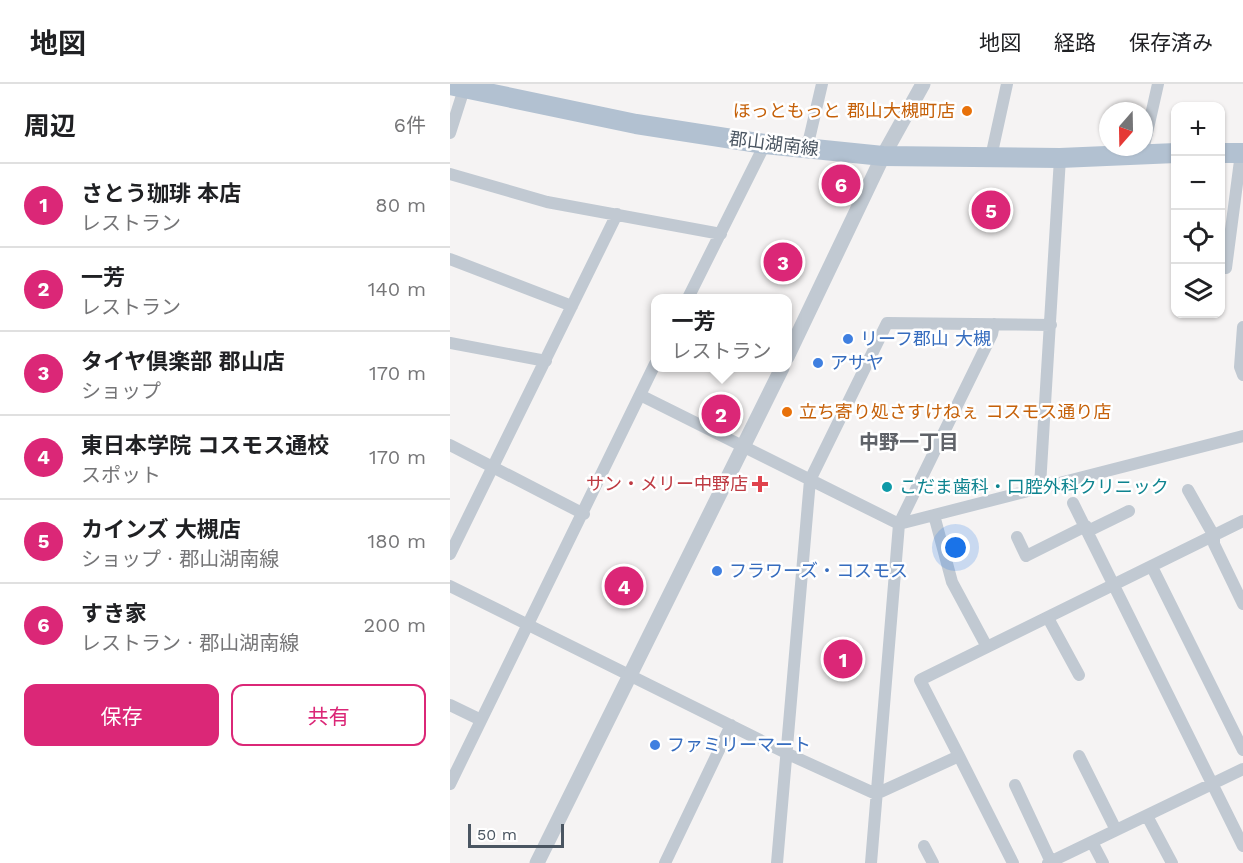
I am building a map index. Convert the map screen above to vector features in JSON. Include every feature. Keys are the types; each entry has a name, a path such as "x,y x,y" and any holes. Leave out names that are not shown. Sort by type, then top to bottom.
{"main road":[{"name":"郡山湖南線","path":"457,87 500,90 636,124 765,144 884,156 1060,158 1099,154"},
{"name":"郡山湖南線","path":"1153,150 1171,152"},
{"path":"1225,153 1242,153"}],"street":[{"path":"807,148 822,84"},
{"path":"792,347 884,156 923,84"},
{"path":"991,157 1007,84"},
{"path":"1153,106 1158,84"},
{"path":"450,133 457,87"},
{"path":"690,294 765,144"},
{"path":"1226,268 1242,153"},
{"path":"1040,486 1060,158"},
{"path":"450,174 547,202 721,234"},
{"path":"450,554 495,466 616,214"},
{"path":"450,259 572,306"},
{"path":"777,863 810,480 887,322 1051,325"},
{"path":"871,863 899,524 992,333 994,324"},
{"path":"1243,327 1240,367 1243,375"},
{"path":"450,343 546,361"},
{"path":"450,784 584,514 651,372"},
{"path":"537,863 632,676 780,372"},
{"path":"640,395 742,448 899,524 1040,486 1243,436"},
{"path":"450,445 495,466 584,514"},
{"path":"1188,490 1214,536 1214,544 1243,604"},
{"path":"1074,503 1243,846"},
{"path":"1017,537 1026,556 1129,511"},
{"path":"934,515 952,582 987,647"},
{"path":"1013,863 920,680 1116,586 1243,521"},
{"path":"1152,567 1243,750"},
{"path":"450,586 788,754 876,794 959,756"},
{"path":"1048,618 1079,675"},
{"path":"450,705 482,720"},
{"path":"665,863 731,725"},
{"path":"1079,756 1116,830"},
{"path":"1015,785 1050,862 1243,769"},
{"path":"1147,816 1172,863"},
{"path":"1092,842 1103,863"},
{"path":"924,846 933,863"}],"place":[{"name":"ほっともっと 郡山大槻町店","path":"967,111"},
{"name":"すき家","path":"841,184"},
{"name":"カインズ 大槻店","path":"991,210"},
{"name":"タイヤ倶楽部 郡山店","path":"783,262"},
{"name":"リーフ郡山 大槻","path":"848,339"},
{"name":"アサヤ","path":"818,363"},
{"name":"立ち寄り処さすけねぇ コスモス通り店","path":"787,412"},
{"name":"一芳","path":"721,414"},
{"name":"サン・メリー中野店","path":"760,484"},
{"name":"こだま歯科・口腔外科クリニック","path":"887,487"},
{"name":"フラワーズ・コスモス","path":"717,571"},
{"name":"東日本学院 コスモス通校","path":"624,586"},
{"name":"さとう珈琲 本店","path":"843,659"},
{"name":"ファミリーマート","path":"655,745"}],"district":[{"name":"中野一丁目","path":"909,442"}]}
